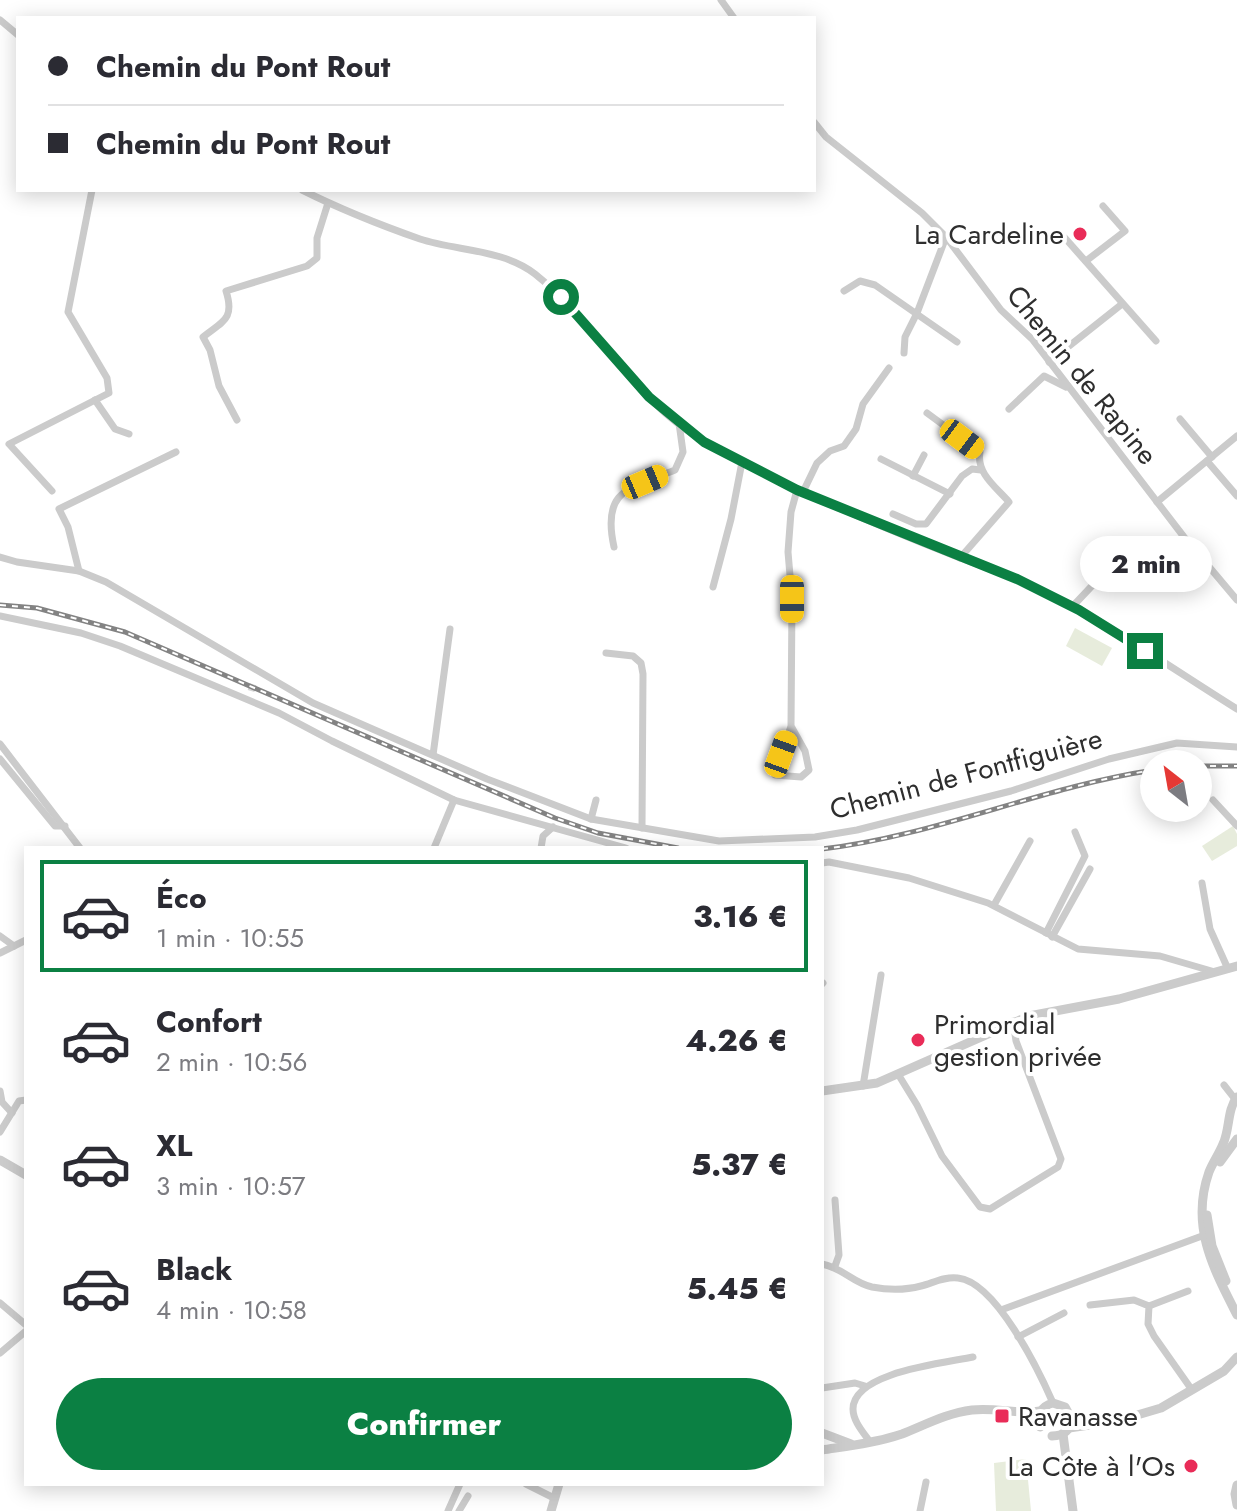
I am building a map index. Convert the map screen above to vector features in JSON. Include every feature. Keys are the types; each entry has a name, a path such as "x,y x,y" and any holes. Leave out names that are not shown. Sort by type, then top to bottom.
{"street":[{"path":"0,20 16,33"},
{"name":"Chemin de Rapine","path":"816,124 826,137 922,213 946,237 1001,310 1033,340 1157,502 1237,600"},
{"path":"52,491 9,444 109,393 107,378 68,312 92,192"},
{"path":"306,192 422,240 496,256 532,271 593,331 630,377 704,442 800,491 1017,579 1072,607 1237,709"},
{"path":"237,420 219,386 210,350 203,337 229,315 232,308 226,291 307,266 317,258 317,238 328,203"},
{"path":"1086,261 1125,231 1103,206"},
{"path":"904,353 905,337 946,237"},
{"path":"1065,238 1156,341"},
{"path":"844,291 860,281 875,285 957,342"},
{"path":"1049,362 1122,304"},
{"path":"791,726 805,751 809,770 801,777 775,775 791,726 792,599 788,552 791,512 817,463 830,451 844,446 856,429 863,404 889,368"},
{"path":"1009,409 1044,376 1071,390"},
{"path":"95,400 115,429 129,434"},
{"path":"927,413 980,452 978,462 981,470 1009,502 960,558"},
{"path":"1180,419 1237,496"},
{"path":"614,547 611,533 614,502 620,493 675,470 683,452 679,423"},
{"path":"1157,502 1237,436"},
{"path":"79,571 68,527 59,509 176,452"},
{"path":"913,476 924,455"},
{"path":"881,459 950,494"},
{"path":"713,587 742,462"},
{"path":"893,514 916,524 926,524 962,476 972,469 981,470"},
{"name":"Chemin de Fontfiguière","path":"0,557 79,571 106,582 313,703 591,819 719,841 815,837 857,830 996,795 1109,759 1177,743 1237,747"},
{"path":"1072,607 1106,571"},
{"path":"0,616 81,633 120,646 279,713 344,748 454,800 619,846"},
{"path":"433,755 450,629"},
{"path":"606,653 633,656 641,663 642,828"},
{"path":"254,682 258,672"},
{"path":"247,701 251,691"},
{"path":"0,744 79,846"},
{"path":"0,759 55,826 65,826"},
{"path":"435,846 454,800"},
{"path":"591,819 596,800"},
{"path":"1213,800 1237,826"},
{"path":"541,846 543,836 553,827"},
{"path":"1049,935 1085,856 1075,832"},
{"path":"994,905 1030,841"},
{"path":"824,863 909,878 994,905 1049,935 1089,951 1160,956 1215,972"},
{"path":"1049,935 1090,869"},
{"path":"824,1091 863,1086 898,1074 1029,1016 1129,997 1232,967 1210,929 1202,883"},
{"path":"0,936 14,946"},
{"path":"0,953 24,941"},
{"path":"863,1086 881,975"},
{"path":"898,1074 942,1156 980,1207 990,1209 1058,1167 1061,1159 1016,1041 1013,1021"},
{"path":"1224,1085 1236,1098 1231,1106 1234,1121 1212,1165 1204,1191 1202,1236 1210,1263 1237,1315"},
{"path":"0,1091 2,1102 12,1113"},
{"path":"0,1132 19,1101 24,1100"},
{"path":"1237,1139 1215,1175 1207,1215 1212,1246 1237,1301"},
{"path":"0,1160 24,1174"},
{"path":"835,1200 839,1255 835,1266"},
{"path":"1001,1310 1202,1236"},
{"path":"824,1264 835,1266 870,1287 901,1289 959,1278 971,1283 1001,1310 1041,1376 1053,1403 1065,1407 1063,1446 1073,1511"},
{"path":"1090,1305 1134,1300 1149,1306 1188,1291"},
{"path":"0,1303 24,1326"},
{"path":"1149,1306 1148,1324 1154,1336 1192,1390"},
{"path":"1018,1337 1064,1313"},
{"path":"0,1353 24,1330"},
{"path":"870,1442 857,1424 853,1411 854,1398 865,1386 881,1377 973,1357"},
{"path":"824,1450 900,1435 944,1417 972,1410 1010,1409 1026,1414 1040,1427 1064,1429 1117,1421 1161,1408 1224,1371 1237,1357"},
{"path":"1224,1371 1237,1372"},
{"path":"824,1388 855,1383 865,1386"},
{"path":"1026,1414 1040,1411 1053,1403"},
{"path":"1040,1411 1040,1427"},
{"path":"824,1434 854,1445"},
{"path":"920,1511 926,1482"},
{"path":"1237,1485 1237,1505"},
{"path":"448,1511 459,1486"},
{"path":"530,1486 554,1498"},
{"path":"551,1511 558,1486"},
{"path":"459,1511 468,1496"}],"green space":[{"path":"1075,628 1112,648 1102,666 1066,646"},
{"path":"1233,826 1237,846 1212,861 1202,846"},
{"path":"1026,1459 1031,1511 996,1511 994,1463"}],"tunnel":[{"path":"251,691 254,682"}],"railway":[{"path":"0,605 37,608 125,632 555,818 598,833 667,846"},
{"path":"1212,766 1237,766"},
{"path":"824,849 906,834 1070,788 1140,773"}],"place":[{"name":"La Cardeline","path":"1080,234"},
{"name":"Primordial gestion privée","path":"918,1040"},
{"name":"Ravanasse","path":"1002,1416"},
{"name":"La Côte à l'Os","path":"1191,1466"}],"route":[{"path":"561,297 649,397 704,442 797,490 1017,579 1079,610 1145,651"}]}
